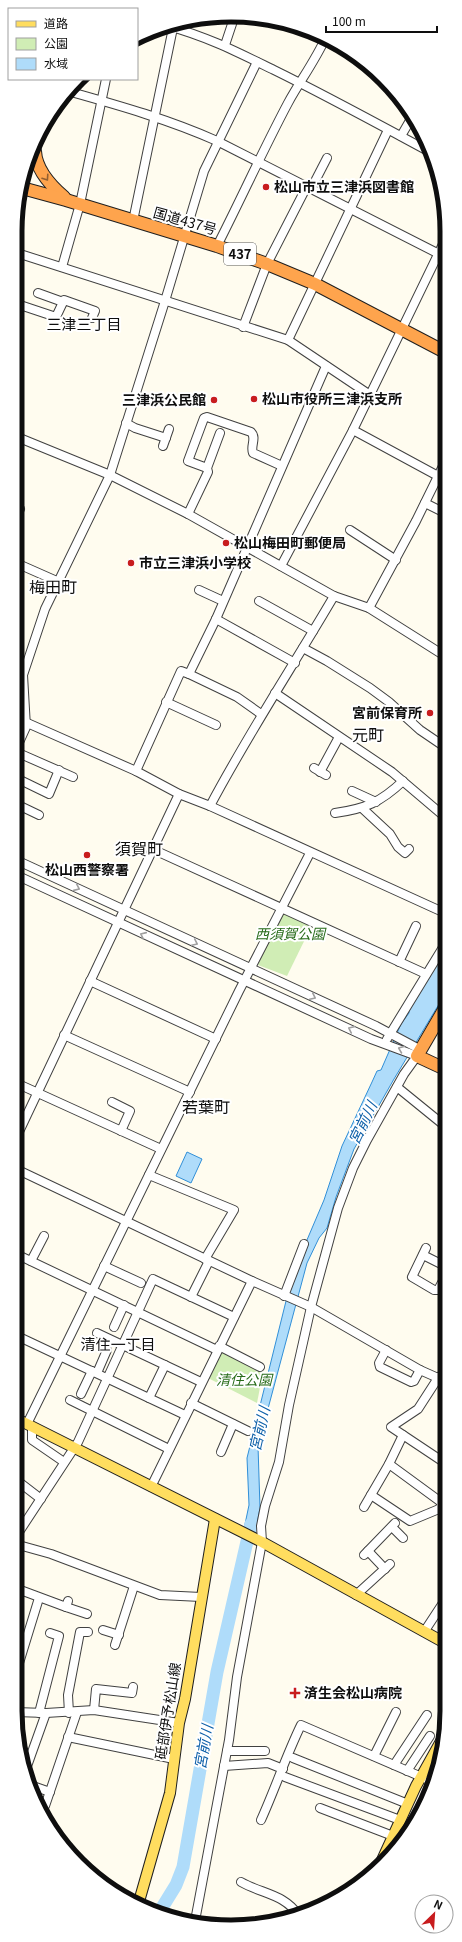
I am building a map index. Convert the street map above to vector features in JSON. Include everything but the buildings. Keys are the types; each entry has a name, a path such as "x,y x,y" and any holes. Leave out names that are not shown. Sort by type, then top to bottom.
{"highway":[{"path":"36,155 42,174 53,188 66,200"},
{"name":"国道437号","path":"26,189 217,246 267,264 314,284 440,349"},
{"path":"417,1052 440,1016"},
{"path":"417,1052 440,1060"},
{"path":"417,1052 440,1066"}],"main road":[{"path":"22,1421 258,1540 440,1640"},
{"name":"砥部伊予松山線","path":"140,1898 170,1793 179,1723 185,1699 215,1519"},
{"path":"386,1851 421,1777 436,1749"}],"street":[{"path":"225,45 233,22"},
{"path":"181,28 225,45 300,82 422,148"},
{"path":"133,221 155,117 171,31"},
{"path":"217,246 300,82 316,59 323,44"},
{"path":"22,735 26,727 23,675 46,609 110,475 204,171 217,141 257,62"},
{"path":"62,267 80,204 106,80"},
{"path":"74,93 155,117 217,141 258,164 440,254"},
{"path":"401,136 409,122"},
{"path":"288,340 388,130"},
{"path":"243,327 267,264 327,158"},
{"path":"22,255 243,327 288,340 370,395"},
{"path":"282,566 353,430 401,329 440,259"},
{"path":"38,293 63,302 64,300 95,310 92,318"},
{"path":"22,306 56,317 63,302"},
{"path":"188,674 216,619 326,366"},
{"path":"207,468 188,461 204,418 207,416 251,432 254,438 251,449 253,453 282,466"},
{"path":"126,423 135,428 166,438"},
{"path":"163,446 168,429"},
{"path":"353,430 438,476"},
{"path":"188,514 208,472 207,468 220,433"},
{"path":"22,439 110,475 188,514 334,596 369,608 440,653"},
{"path":"369,608 396,560 440,472"},
{"path":"425,503 440,510"},
{"path":"350,530 396,560"},
{"path":"22,566 58,582"},
{"path":"199,590 223,601"},
{"path":"210,806 261,714 295,663 334,596"},
{"path":"259,601 313,631"},
{"path":"216,619 295,663"},
{"path":"303,648 370,688 389,702 420,730 440,744"},
{"path":"136,771 181,671 237,697 261,714"},
{"path":"275,693 404,782 440,813"},
{"path":"166,702 216,725"},
{"path":"190,724 195,716"},
{"path":"22,721 136,771 179,794 210,806 310,853 440,911"},
{"path":"320,772 339,737"},
{"path":"22,755 73,777"},
{"path":"22,781 49,794 59,770"},
{"path":"335,814 362,808 376,802 390,794 404,782"},
{"path":"352,791 376,802"},
{"path":"22,1121 38,1093 64,1035 179,794"},
{"path":"22,807 39,815"},
{"path":"362,808 390,834 401,851 405,853 409,849"},
{"path":"152,849 426,974"},
{"path":"64,1462 32,1440 30,1425 60,1355 245,980 310,853"},
{"path":"22,863 376,1026 417,1052"},
{"path":"22,878 117,923 371,1038 417,1052"},
{"path":"399,962 416,926"},
{"path":"386,1043 440,952"},
{"path":"90,982 216,1040"},
{"path":"64,1035 190,1092"},
{"path":"197,1917 227,1751 258,1540 265,1506 279,1462 289,1404 311,1306 338,1208 353,1168 417,1052"},
{"path":"22,1086 161,1149"},
{"path":"397,1087 440,1122"},
{"path":"116,1102 130,1111 121,1131"},
{"path":"22,1173 297,1302 311,1306 420,1370 438,1378 418,1409 391,1427 440,1460"},
{"path":"149,1175 234,1210 207,1260 191,1297"},
{"path":"31,1261 44,1236"},
{"path":"285,1296 304,1244"},
{"path":"440,1262 424,1251 412,1277 434,1290 438,1290 440,1287"},
{"path":"22,1257 138,1312 260,1366"},
{"path":"104,1266 141,1283"},
{"path":"23,1526 73,1447 78,1442 153,1279 234,1317"},
{"path":"151,1487 201,1382 252,1281"},
{"path":"114,1327 124,1305"},
{"path":"97,1333 201,1382"},
{"path":"22,1338 185,1415"},
{"path":"81,1394 107,1350"},
{"path":"386,1350 379,1363 380,1367 411,1382 414,1381 420,1370"},
{"path":"149,1398 165,1365"},
{"path":"70,1400 169,1449"},
{"path":"191,1403 248,1431"},
{"path":"221,1452 234,1424"},
{"path":"364,1507 389,1464 403,1435"},
{"path":"389,1464 440,1500"},
{"path":"22,1484 41,1499"},
{"path":"371,1495 410,1521 440,1508"},
{"path":"356,1594 387,1567 366,1553 394,1525 402,1538"},
{"path":"22,1546 51,1554 134,1586 170,1597 201,1597"},
{"path":"115,1645 134,1586"},
{"path":"22,1591 40,1598 67,1604 87,1614"},
{"path":"22,1654 40,1598"},
{"path":"424,1632 440,1608"},
{"path":"103,1630 119,1635"},
{"path":"45,1806 68,1737 73,1712 68,1695 81,1632"},
{"path":"28,1761 42,1713 59,1636 50,1633"},
{"path":"94,1710 96,1689 132,1693 133,1687"},
{"path":"22,1713 94,1710 179,1723"},
{"path":"374,1756 389,1734 397,1712"},
{"path":"394,1765 427,1715"},
{"path":"261,1820 284,1775 290,1748 301,1725 428,1780"},
{"path":"407,1771 430,1736"},
{"path":"68,1737 174,1759"},
{"path":"227,1751 265,1751"},
{"path":"293,1758 408,1804"},
{"path":"224,1766 268,1763 284,1775 400,1820"},
{"path":"37,1787 50,1792"},
{"path":"320,1808 393,1836"},
{"path":"240,1882 253,1889 288,1902 294,1910"}],"green space":[{"name":"西須賀公園","path":"283,911 312,925 287,976 258,965"},
{"name":"清住公園","path":"221,1352 263,1372 257,1403 208,1378"}],"water":[{"name":"宮前川","path":"440,959 440,1002 354,1149 336,1197 327,1228 319,1238 307,1263 258,1446 260,1508 255,1534 244,1529 249,1505 247,1458 289,1289 298,1261 324,1200 342,1146 377,1071 381,1070 401,1024 409,1013 409,1009"},
{"path":"187,1152 202,1159 191,1183 176,1176"}],"waterway":[{"name":"宮前川","path":"162,1908 176,1885 183,1867 217,1672 251,1524"}],"place":[{"name":"松山市立三津浜図書館","path":"266,187"},
{"name":"松山市役所三津浜支所","path":"254,399"},
{"name":"三津浜公民館","path":"214,400"},
{"name":"松山梅田町郵便局","path":"226,543"},
{"name":"市立三津浜小学校","path":"131,563"},
{"name":"宮前保育所","path":"430,713"},
{"name":"松山西警察署","path":"87,855"},
{"name":"済生会松山病院","path":"295,1693"}],"district":[{"name":"三津三丁目","path":"84,325"},
{"name":"梅田町","path":"53,587"},
{"name":"元町","path":"368,735"},
{"name":"須賀町","path":"139,849"},
{"name":"若葉町","path":"206,1107"},
{"name":"清住一丁目","path":"118,1345"}]}
